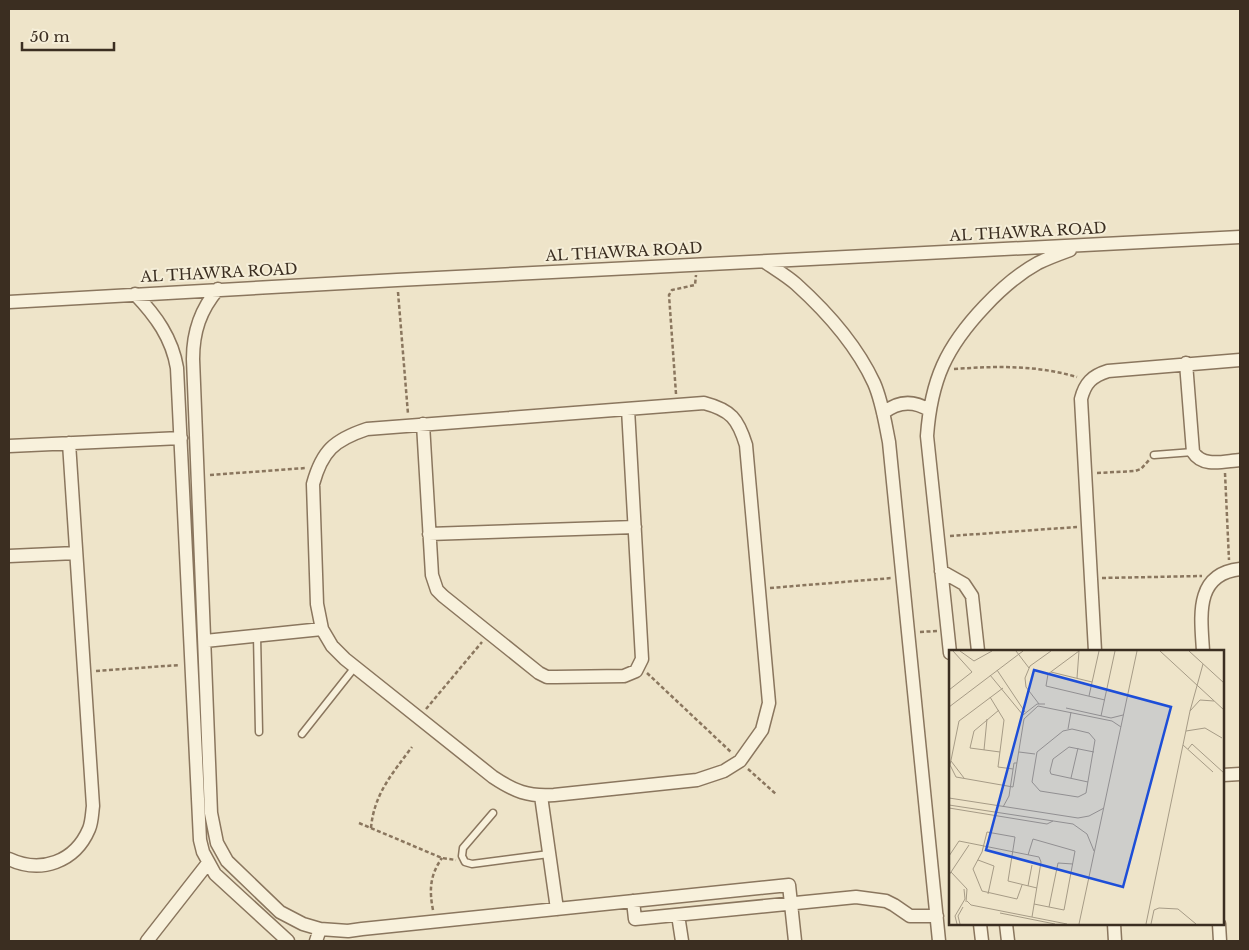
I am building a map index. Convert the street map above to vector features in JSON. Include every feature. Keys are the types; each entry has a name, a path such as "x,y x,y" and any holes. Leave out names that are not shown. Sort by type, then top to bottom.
{"street":[{"name":"AL THAWRA ROAD","path":"9,302 218,289 1240,237"},
{"path":"950,650 927,436 929,410 940,370 953,344 968,324 1000,290 1037,264 1079,246"},
{"path":"765,262 795,283 823,310 849,340 874,384 883,413 889,442 939,941"},
{"path":"218,289 204,307 196,329 193,349 212,823 222,852 233,868 269,903 318,935 789,884 795,941"},
{"path":"135,294 165,331 171,344 177,368 200,840 208,864 223,883 286,940"},
{"path":"1095,650 1081,399 1088,380 1097,374 1108,371 1240,360"},
{"path":"1186,363 1193,452 1196,457 1206,462 1240,460"},
{"path":"177,368 194,367"},
{"path":"883,413 895,405 909,402 929,410"},
{"path":"704,403 720,408 733,417 742,430 746,445 769,703 762,730 740,761 724,771 697,780 540,796 525,794 510,788 418,718 332,646 322,629 318,604 313,484 318,467 331,448 348,435 367,429 423,424 677,406 704,403"},
{"path":"423,424 432,575 437,590 488,634 532,668 548,677 624,676 636,671 642,660 628,409"},
{"path":"9,446 181,438"},
{"path":"9,859 20,865 42,866 63,860 80,846 90,827 93,806 69,443"},
{"path":"185,519 200,518"},
{"path":"429,534 635,527"},
{"path":"9,556 76,553"},
{"path":"941,571 964,584 972,596 978,650"},
{"path":"1203,650 1201,612 1203,598 1209,585 1230,572"},
{"path":"188,581 202,581"},
{"path":"205,640 322,629"},
{"path":"195,746 208,747"},
{"path":"1224,775 1240,774"},
{"path":"540,796 557,909"},
{"path":"147,941 208,864"},
{"path":"633,901 635,919 856,896 894,905 910,916 937,916"},
{"path":"678,914 682,941"},
{"path":"286,940 285,927 291,919"},
{"path":"980,925 982,941"},
{"path":"1006,925 1008,941"},
{"path":"1114,925 1115,941"},
{"path":"1219,925 1220,941"}],"lane":[{"path":"1154,455 1193,452"},
{"path":"257,635 259,732"},
{"path":"302,734 355,667"},
{"path":"493,813 463,848 463,859 468,864 549,854"}],"path":[{"path":"677,406 668,295 672,290 695,285 696,265"},
{"path":"397,280 409,426"},
{"path":"940,370 1017,366 1062,373 1088,380"},
{"path":"1085,474 1141,469 1154,455"},
{"path":"1091,578 1230,572 1224,461"},
{"path":"198,476 318,467"},
{"path":"937,537 1088,527"},
{"path":"759,589 903,578"},
{"path":"908,633 948,630"},
{"path":"418,718 488,634"},
{"path":"84,672 191,664"},
{"path":"640,666 777,795"},
{"path":"371,828 375,804 379,794 412,747"},
{"path":"360,823 442,858 452,860 463,859"},
{"path":"436,922 430,887 433,872 442,858"}]}
